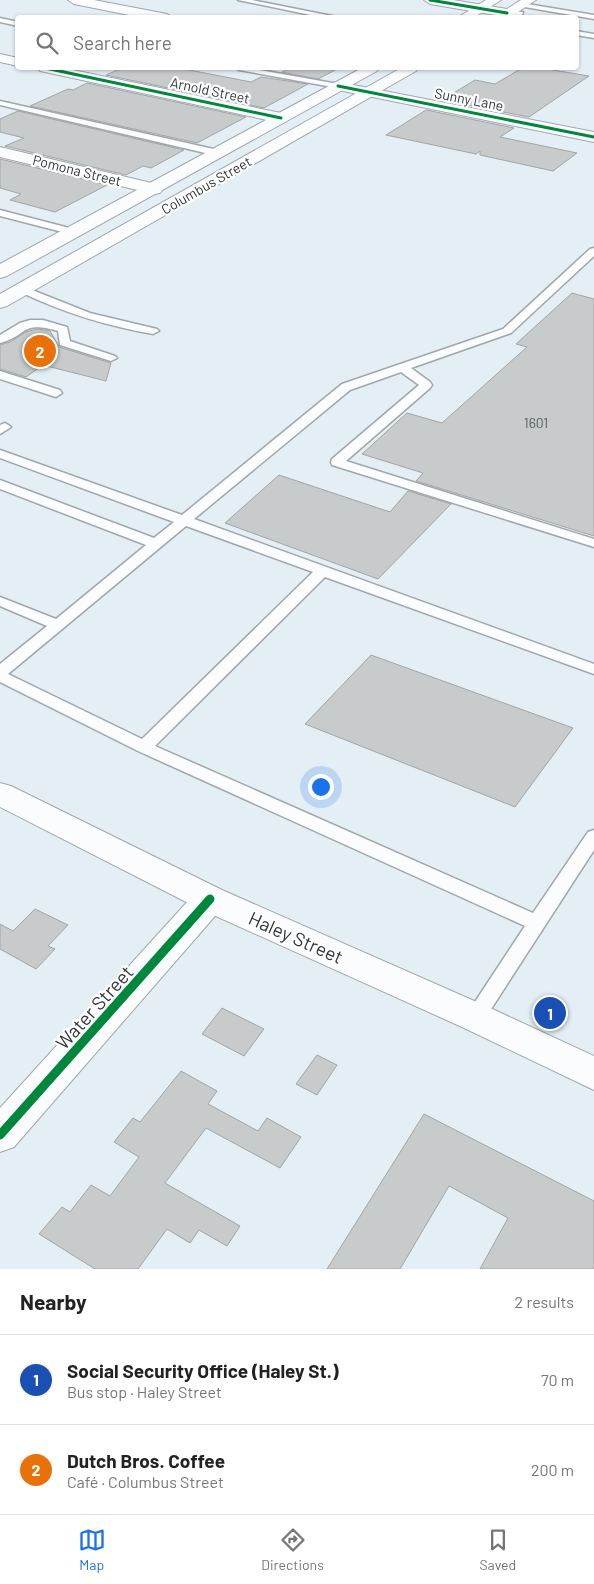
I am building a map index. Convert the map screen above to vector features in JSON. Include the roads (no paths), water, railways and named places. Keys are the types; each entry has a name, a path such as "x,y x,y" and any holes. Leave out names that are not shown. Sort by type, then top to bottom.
{"main road":[{"path":"74,0 152,15"},
{"path":"430,0 480,8 503,15 524,8"},
{"path":"468,15 495,0"},
{"path":"0,58 15,61"},
{"name":"Arnold Street","path":"54,70 281,118"},
{"name":"Columbus Street","path":"0,272 368,70"},
{"name":"Columbus Street","path":"0,302 408,70"},
{"name":"Sunny Lane","path":"338,86 594,137"},
{"name":"Pomona Street","path":"0,152 187,196"},
{"path":"0,282 22,289"},
{"name":"Haley Street","path":"0,794 210,899 475,1017 594,1074"},
{"name":"Water Street","path":"0,1135 210,899"}],"lane":[{"path":"241,0 323,15"},
{"path":"524,8 578,15"},
{"path":"579,15 594,17"},
{"path":"0,20 15,23"},
{"path":"579,20 594,22"},
{"path":"579,34 594,36"},
{"path":"250,70 338,86"},
{"path":"0,103 218,153"},
{"path":"0,213 74,232"},
{"path":"537,923 144,747 0,674 346,387 508,331 594,251"},
{"path":"22,289 56,306 124,326 153,330"},
{"path":"0,340 29,323 39,322 63,329 64,343 111,358"},
{"path":"402,367 426,385 337,462 594,543"},
{"path":"0,375 56,394"},
{"path":"0,454 594,669"},
{"path":"0,484 156,544"},
{"path":"144,747 324,570"},
{"path":"0,601 58,625"},
{"path":"475,1017 594,836"}],"place":[{"name":"Dutch Bros. Coffee","path":"40,351"},
{"name":"Social Security Office (Haley St.)","path":"550,1013"}]}
